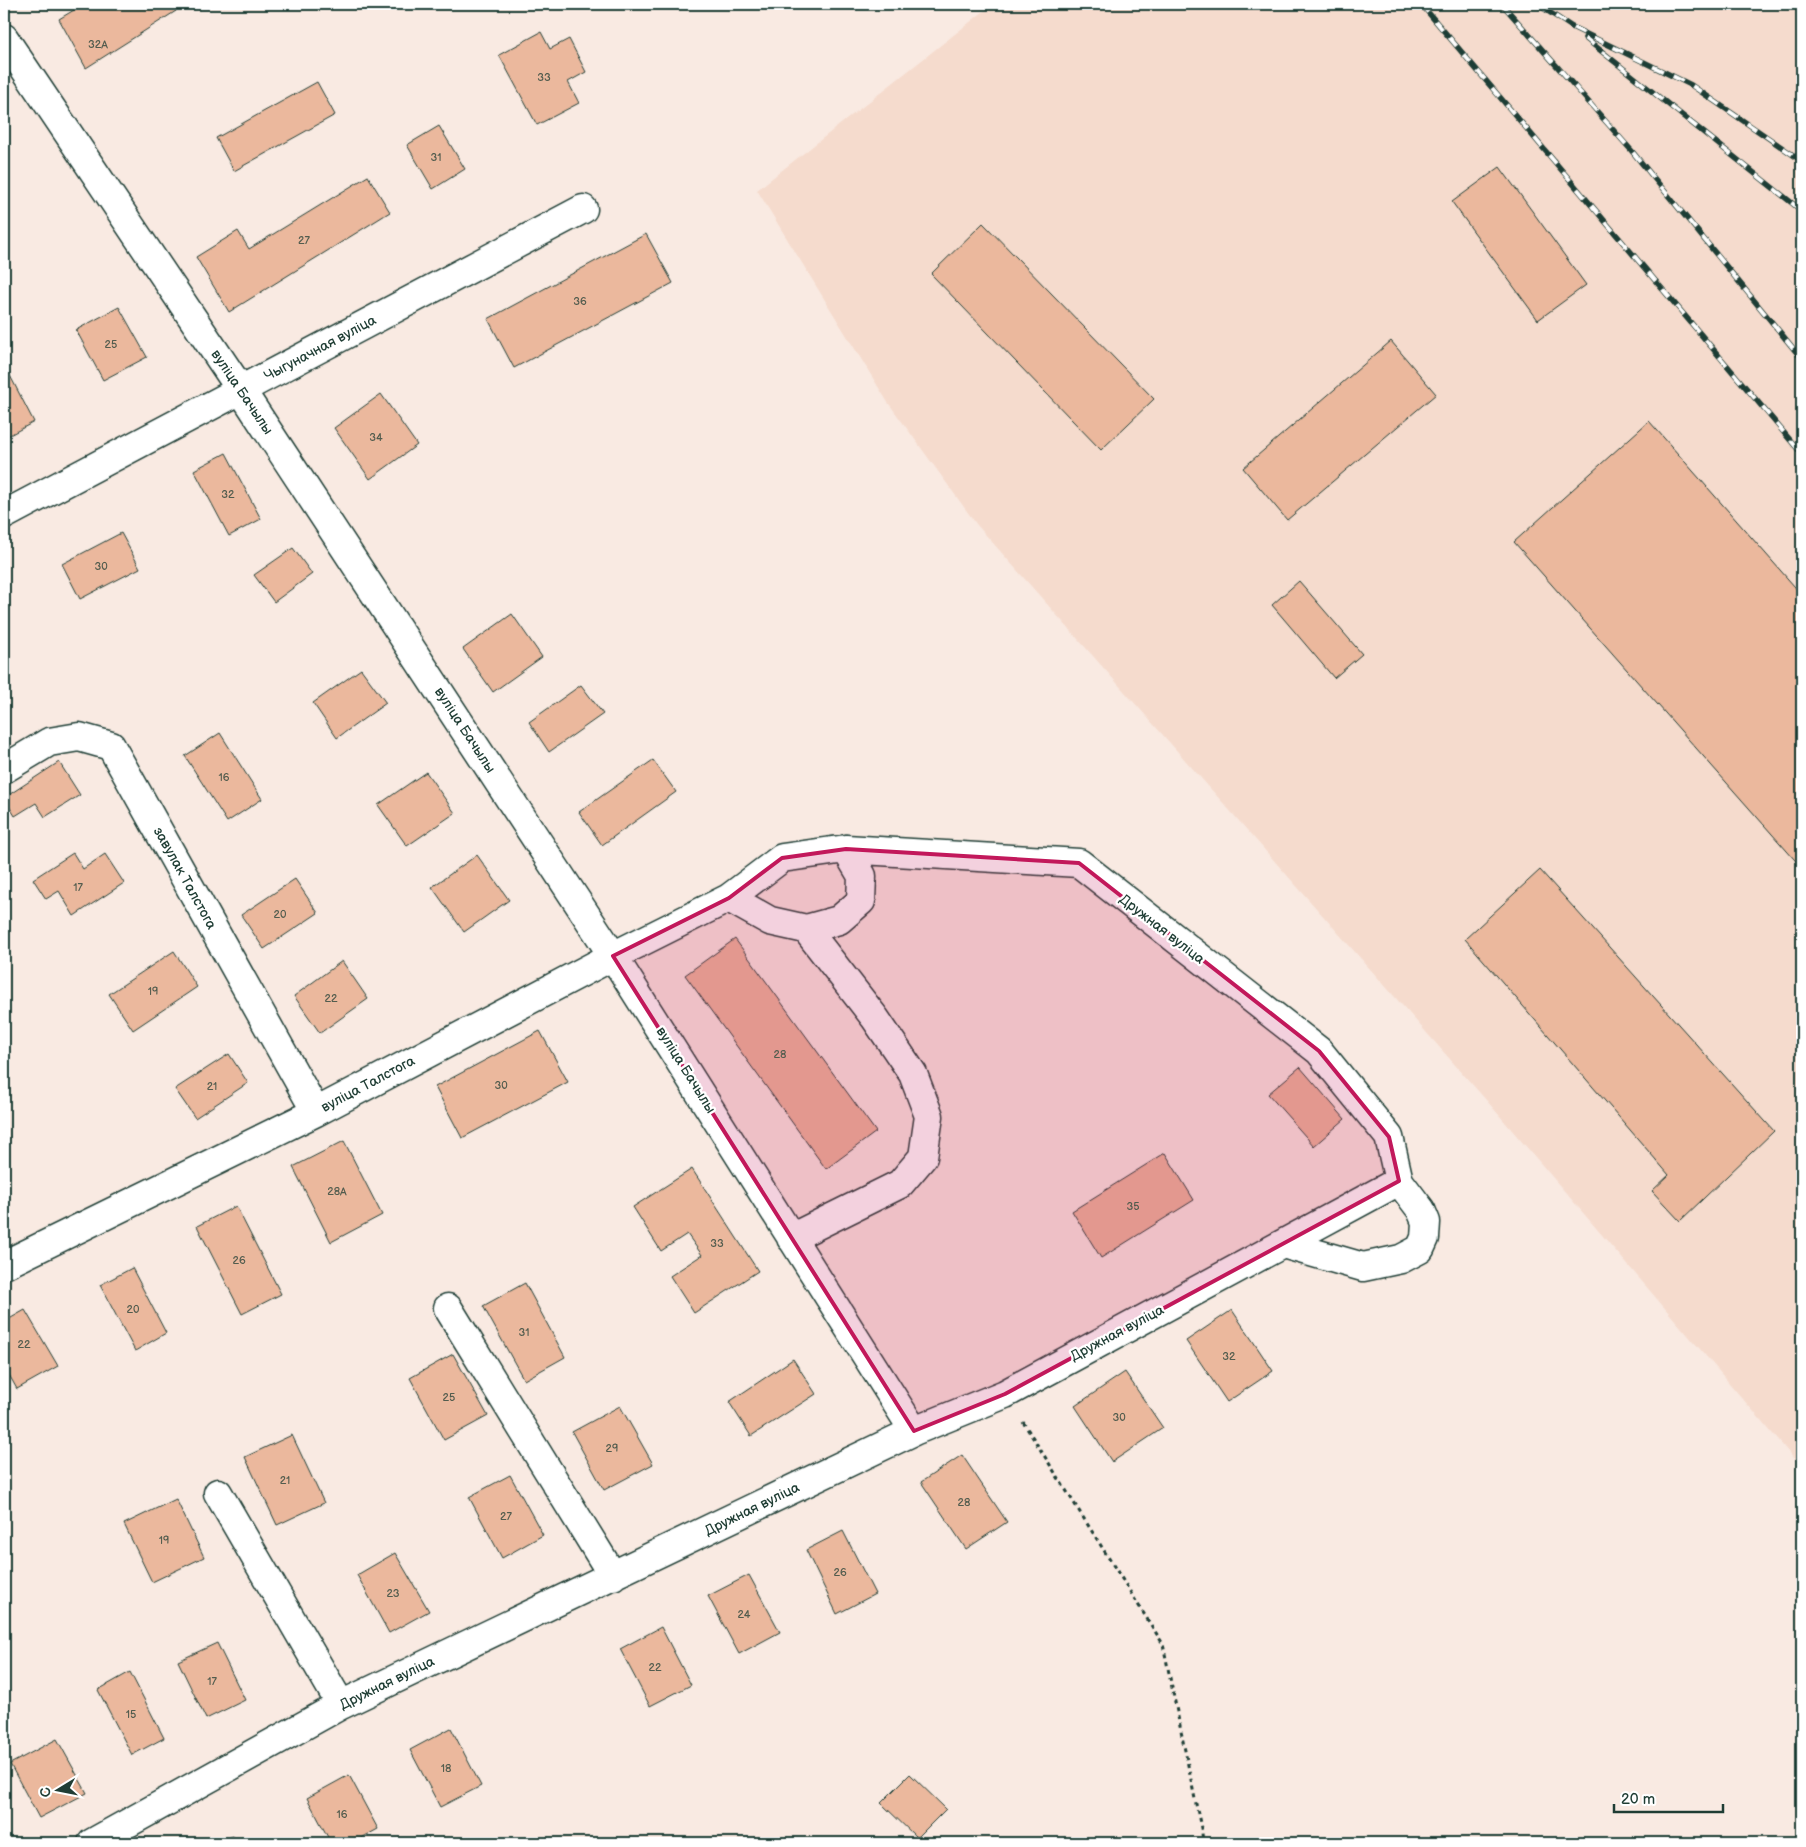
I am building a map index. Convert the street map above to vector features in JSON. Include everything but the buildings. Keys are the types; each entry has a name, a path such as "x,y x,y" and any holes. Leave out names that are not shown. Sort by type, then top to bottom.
{"street":[{"name":"вуліца Бачылы","path":"4,38 241,390 613,956 914,1431"},
{"name":"Чыгуначная вуліца","path":"4,515 583,209"},
{"name":"завулак Талстога","path":"4,768 49,742 79,737 111,746 316,1112"},
{"name":"Дружная вуліца","path":"92,1843 342,1704 914,1431 1005,1394 1399,1181 1389,1137 1318,1051 1079,863 846,849 782,858 729,898"},
{"path":"729,898 770,921 806,928 839,920 861,901 862,876 846,849"},
{"name":"вуліца Талстога","path":"4,1265 316,1112 613,956 729,898"},
{"path":"792,1238 900,1184 923,1157 929,1116 913,1074 875,1018 806,928"},
{"path":"1283,1244 1363,1267 1400,1260 1420,1249 1426,1238 1426,1222 1421,1210 1399,1181"},
{"path":"448,1308 613,1576"},
{"path":"218,1493 342,1704"}],"path":[{"path":"1005,1394 1163,1644 1203,1843"}],"highlighted area":[{"path":"846,849 1079,863 1319,1051 1389,1137 1399,1181 1005,1394 914,1431 613,956 729,898 782,858"}],"shaded area":[{"path":"993,4 1802,4 1802,1468 1487,1101 977,525 887,401 757,190"}],"railway":[{"path":"1421,4 1802,454"},
{"path":"1502,4 1631,150 1802,359"},
{"path":"1537,4 1572,27 1691,85 1802,161"},
{"path":"1585,38 1802,211"}]}
